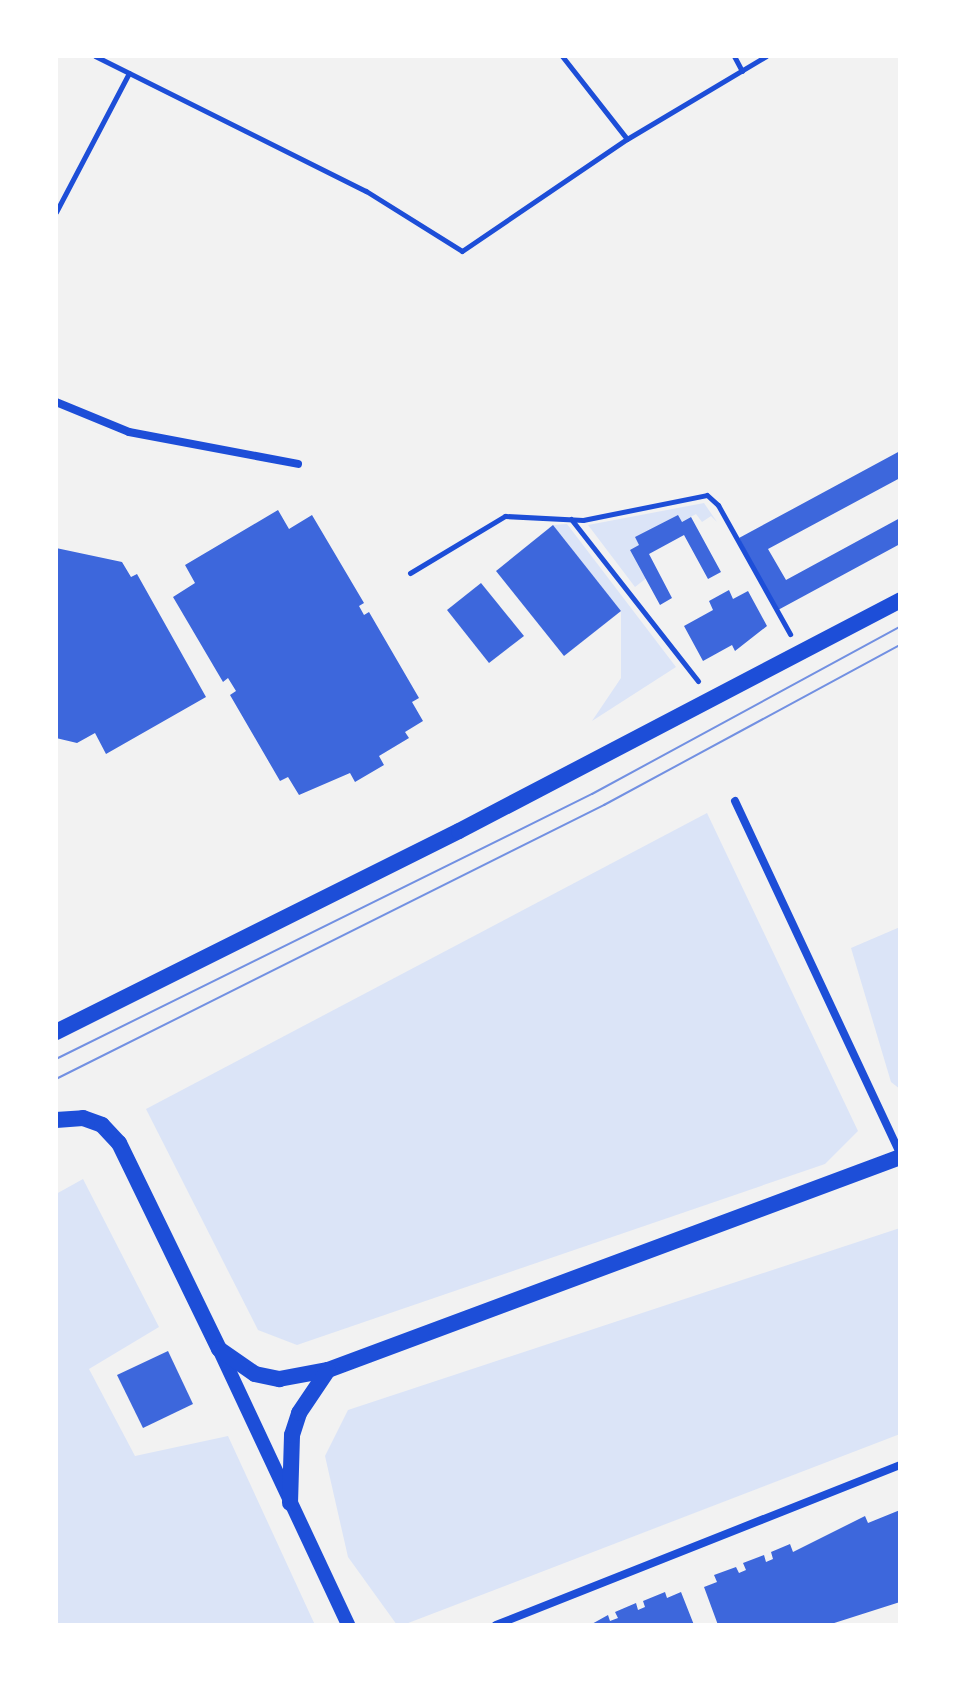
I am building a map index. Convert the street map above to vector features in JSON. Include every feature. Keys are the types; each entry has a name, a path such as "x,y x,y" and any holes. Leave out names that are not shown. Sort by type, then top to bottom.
{"main road":[{"path":"56,1032 459,831 900,600"},
{"path":"56,1120 83,1118 102,1125 119,1143 219,1349 255,1374 279,1379 328,1370 900,1156"},
{"path":"290,1503 292,1435 299,1413 328,1370"}],"street":[{"path":"56,402 129,432 298,464"},
{"path":"735,801 900,1156"},
{"path":"219,1349 348,1625"},
{"path":"496,1625 900,1465"}],"path":[{"path":"95,56 366,191 462,251 627,139 766,56"},
{"path":"562,56 627,139"},
{"path":"734,56 742,71"},
{"path":"56,212 129,73"},
{"path":"410,573 505,516 571,519 712,497 796,646"},
{"path":"571,519 703,689"}],"shaded area":[{"path":"704,503 717,522 711,516 702,522 696,514 650,539 642,554 653,573 635,587 588,525"},
{"path":"567,524 676,667 592,721 621,678 621,611 553,525"},
{"path":"707,813 858,1131 825,1164 297,1345 258,1330 146,1109"},
{"path":"900,927 900,1089 891,1082 851,948"},
{"path":"83,1179 159,1327 89,1369 135,1456 228,1436 315,1625 56,1625 56,1194"},
{"path":"900,1228 900,1434 403,1625 397,1625 348,1557 325,1456 348,1410"}],"building":[{"path":"900,451 900,478 768,549 786,580 900,518 900,544 778,610 739,538"},
{"path":"278,510 289,529 312,515 364,603 359,606 364,615 369,612 419,698 412,702 423,721 405,732 409,738 379,756 384,765 355,782 350,773 299,795 288,777 280,781 230,695 236,691 228,678 223,682 173,597 195,583 185,565"},
{"path":"678,515 682,522 691,517 721,572 708,579 684,535 649,554 672,598 660,605 630,550 639,545 635,537"},
{"path":"553,525 621,611 564,656 496,571"},
{"path":"56,548 122,562 131,577 137,574 206,697 106,754 95,733 77,743 56,738"},
{"path":"481,583 524,636 489,663 447,610"},
{"path":"729,590 733,599 748,591 767,626 735,651 732,645 703,661 684,626 713,610 709,601"},
{"path":"168,1351 193,1404 143,1428 117,1375"},
{"path":"900,1510 900,1602 828,1625 718,1625 704,1587 717,1582 714,1575 736,1567 739,1573 746,1570 743,1563 764,1555 766,1562 773,1559 771,1552 790,1544 793,1552 865,1516 868,1523"},
{"path":"665,1592 667,1598 681,1592 694,1625 590,1625 608,1615 610,1621 618,1618 615,1612 636,1603 638,1610 645,1607 643,1601"}],"tram line":[{"path":"56,1059 592,794 900,627"},
{"path":"56,1079 604,805 900,645"}]}
